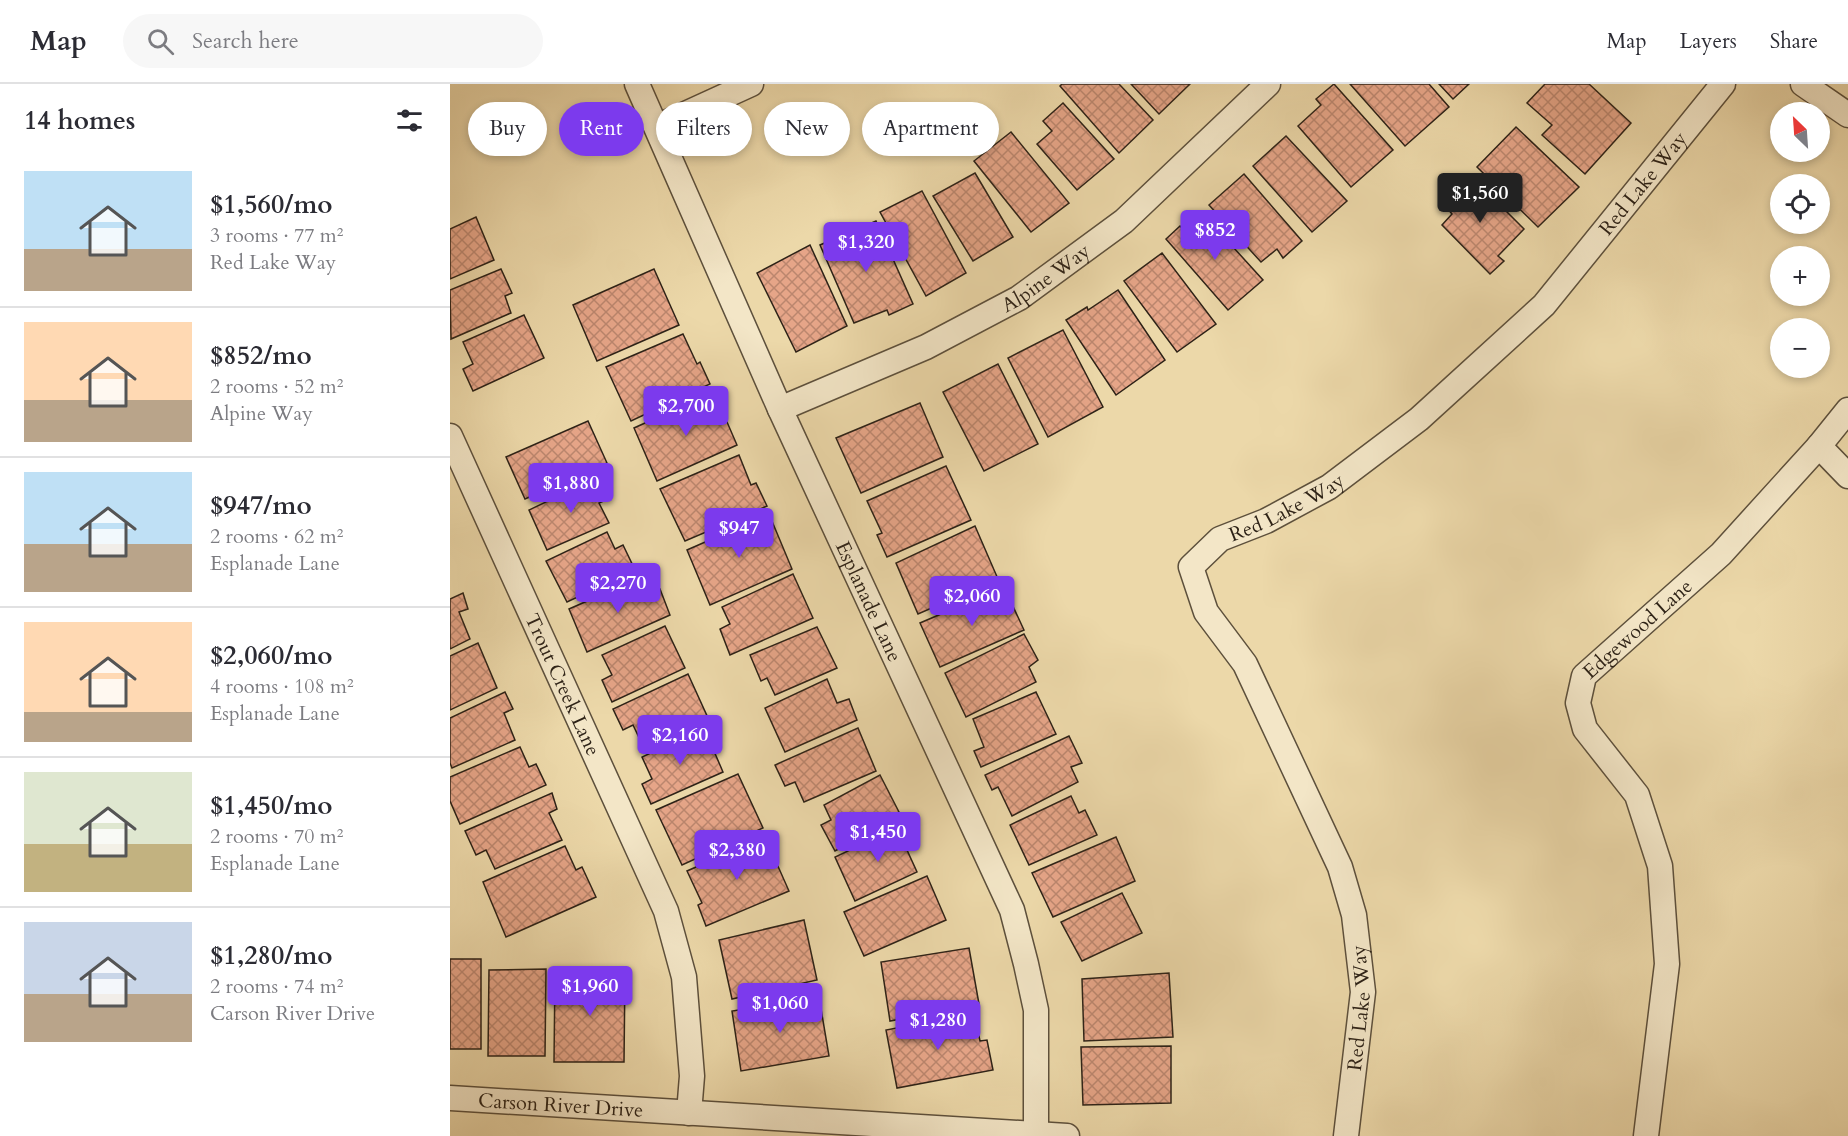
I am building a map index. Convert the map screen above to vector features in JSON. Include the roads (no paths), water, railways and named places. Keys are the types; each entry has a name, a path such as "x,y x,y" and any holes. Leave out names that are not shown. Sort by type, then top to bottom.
{"street":[{"name":"Esplanade Lane","path":"637,84 656,125"},
{"path":"712,102 751,84"},
{"name":"Alpine Way","path":"780,409 926,347 1019,298 1124,220 1268,84"},
{"name":"Red Lake Way","path":"1347,1136 1364,993 1354,915 1340,867 1245,664 1206,612 1191,567 1220,539 1266,520 1329,488 1419,419 1544,305 1723,84"},
{"path":"1803,84 1848,115"},
{"name":"Esplanade Lane","path":"670,156 780,409 1012,910 1036,1010 1036,1134"},
{"name":"Edgewood Lane","path":"1646,1136 1667,964 1660,866 1637,795 1585,729 1578,703 1584,676 1721,554 1820,446 1848,410"},
{"name":"Trout Creek Lane","path":"450,436 666,911 684,976 692,1076 689,1113"},
{"path":"1820,446 1848,476"},
{"name":"Carson River Drive","path":"450,1098 1067,1136"}]}
